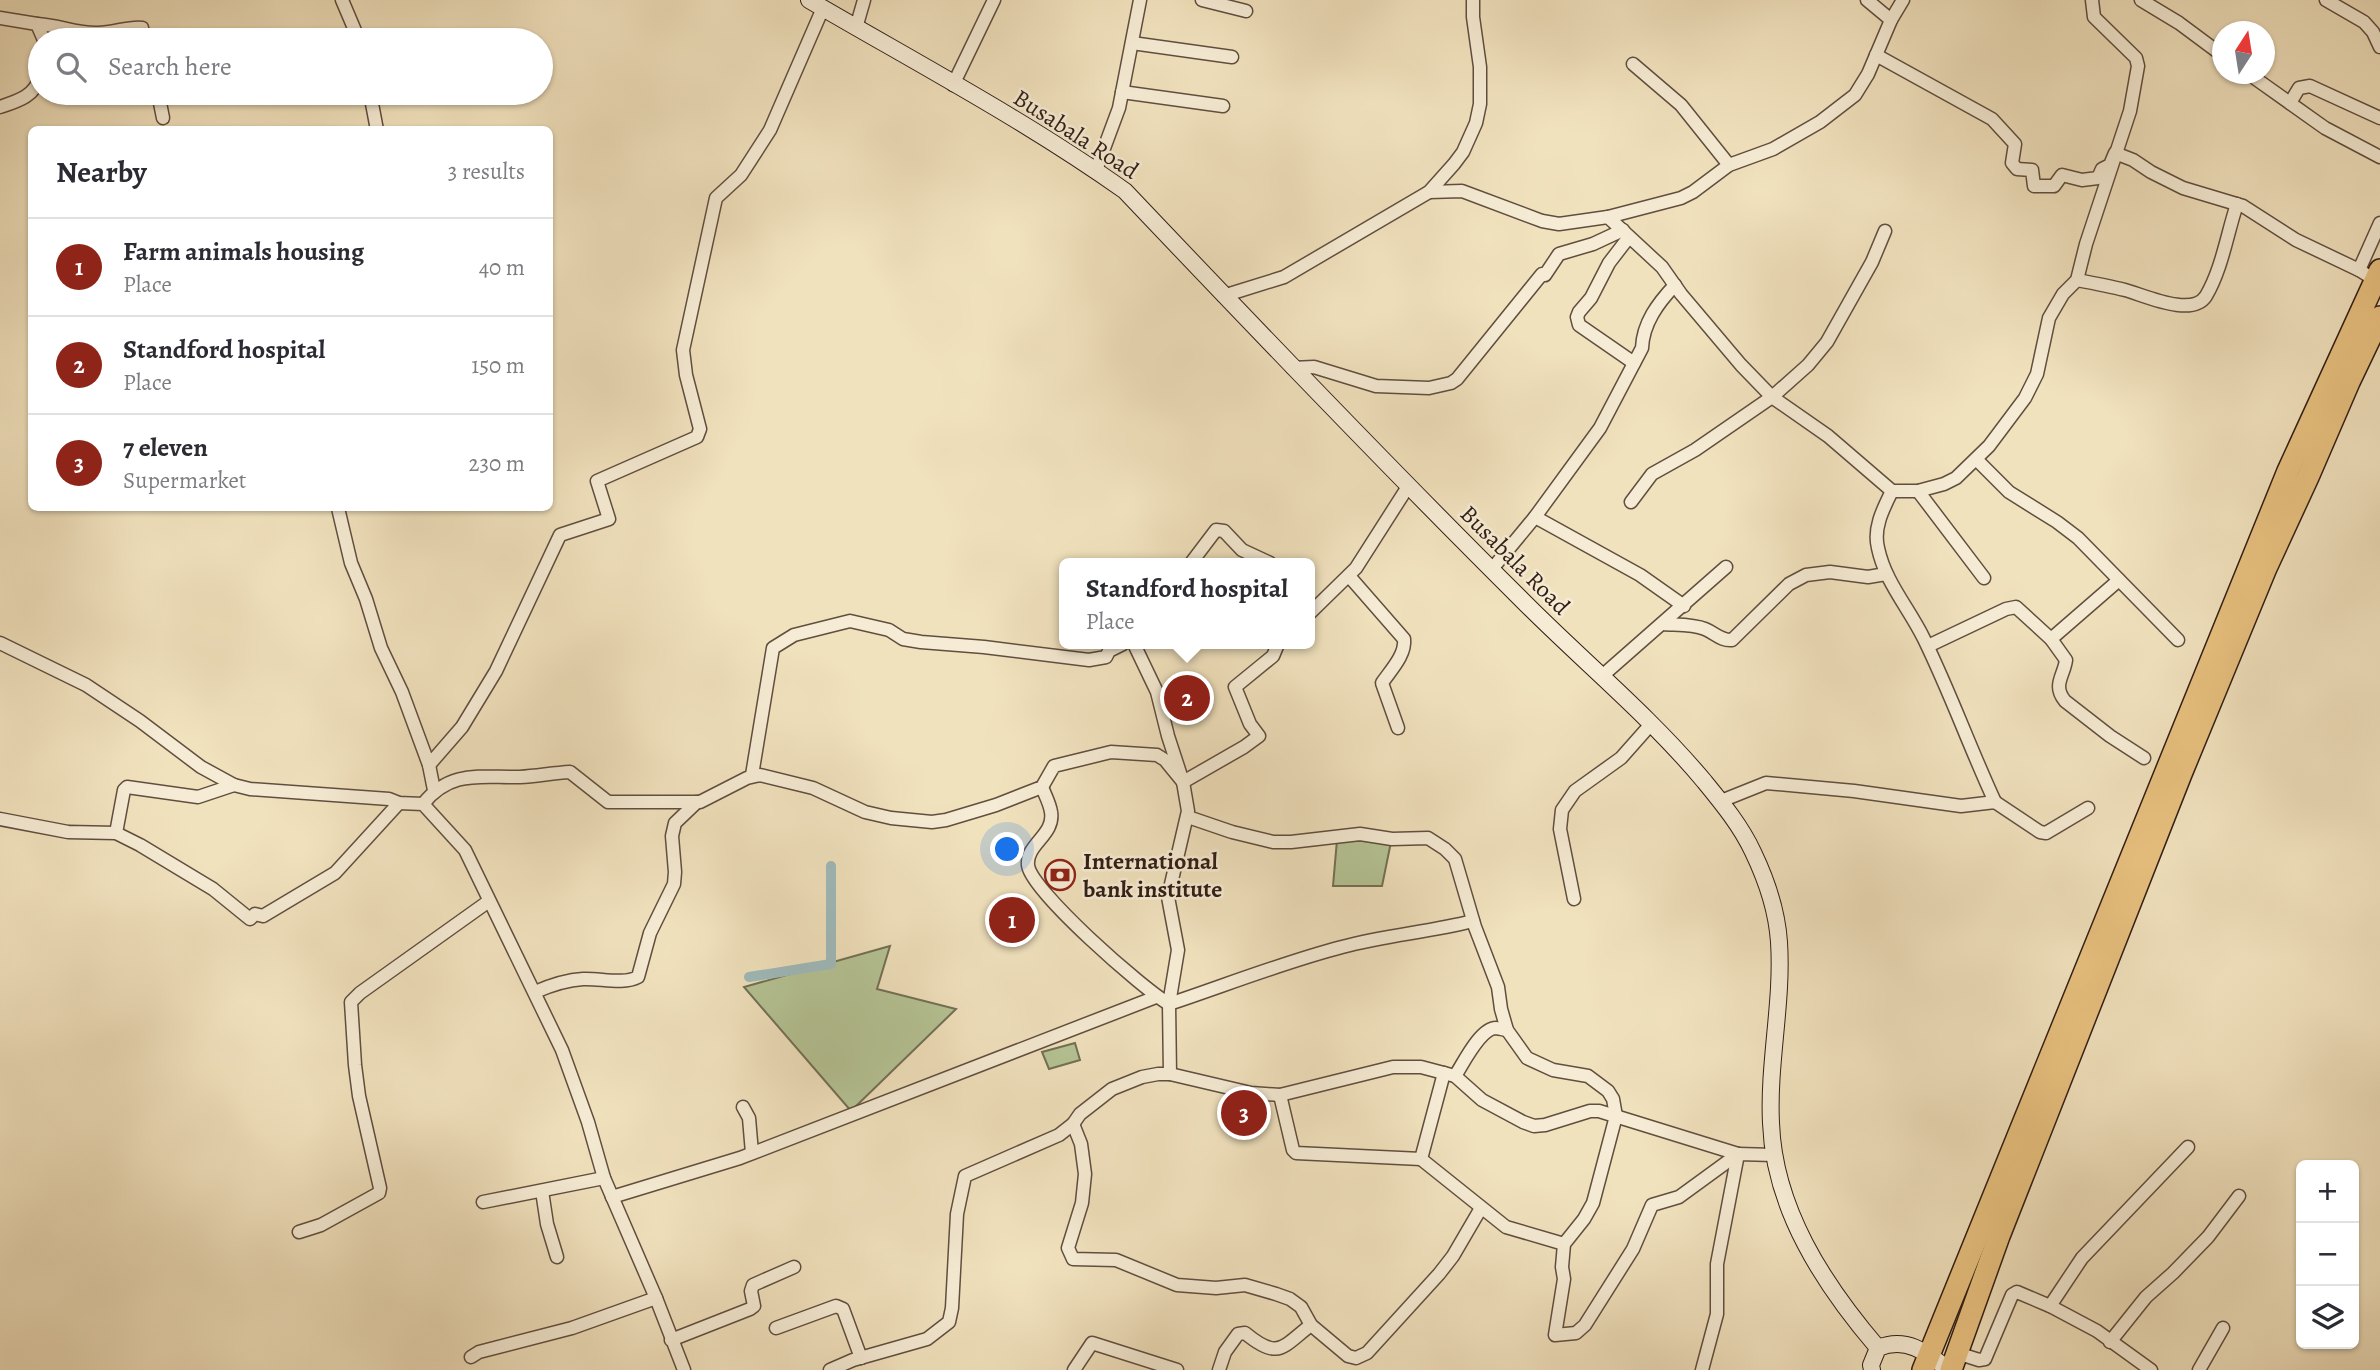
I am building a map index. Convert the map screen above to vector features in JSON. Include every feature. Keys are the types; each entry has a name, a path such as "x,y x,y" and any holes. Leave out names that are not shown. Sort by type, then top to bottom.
{"highway":[{"path":"1926,1362 2371,273"},
{"path":"1952,1365 2004,1224 2180,774 2266,568 2380,317"}],"street":[{"path":"342,0 354,28"},
{"path":"856,27 864,0"},
{"path":"953,85 994,0"},
{"path":"1096,170 1119,108 1140,0"},
{"path":"1202,0 1246,11"},
{"path":"1223,296 1284,277 1429,192 1463,152 1478,115 1480,84 1473,0"},
{"path":"1867,0 1891,20"},
{"path":"1429,192 1449,190 1478,195 1550,223 1608,217 1681,198 1729,165 1773,149 1855,95 1903,0"},
{"path":"1876,55 1997,123 2015,144 2012,163 2017,169 2032,170 2034,187 2054,186 2062,175 2082,180 2098,178 2102,169 2110,165 2130,111 2138,65 2131,52 2094,17 2092,0"},
{"path":"2141,0 2212,48"},
{"path":"2326,0 2364,22 2373,32 2380,47"},
{"path":"429,765 462,727 496,671 560,534 609,519 597,481 699,434 683,350 716,198 741,175 770,130 816,4"},
{"name":"Busabala Road","path":"816,4 1096,170 1125,191 1292,368 1492,569 1652,723 1721,801 1753,852 1765,881 1777,924 1780,959 1770,1127 1786,1200 1814,1262 1852,1317 1878,1348"},
{"path":"0,18 69,28"},
{"path":"37,24 39,28"},
{"path":"1132,43 1231,57"},
{"path":"1633,64 1681,104 1729,165"},
{"path":"2263,84 2325,128 2380,157"},
{"path":"2290,103 2298,88 2310,86 2380,118"},
{"path":"1122,92 1223,106"},
{"path":"0,107 28,95"},
{"path":"160,105 163,118"},
{"path":"372,105 376,126"},
{"path":"1608,217 1654,258 1741,365 1772,397 1828,436 1892,491 1918,491 1956,478 1977,460 2025,398 2037,374 2049,318 2063,295 2077,280 2115,153"},
{"path":"2115,153 2183,188 2237,204 2296,240 2371,273 2380,223"},
{"path":"2077,280 2176,305 2200,302 2205,298 2214,277 2237,204"},
{"path":"1631,502 1652,474 1695,450 1772,397 1808,365 1827,342 1885,231"},
{"path":"1626,233 1591,298 1577,317 1579,325 1634,363"},
{"path":"1292,368 1314,367 1376,386 1429,388 1451,383 1542,274 1545,275 1559,254 1626,233"},
{"path":"1492,569 1535,517 1600,428 1642,348 1643,336 1659,302 1675,285"},
{"path":"1977,460 2009,492 2078,538 2178,640"},
{"path":"1315,604 1349,576 1368,552 1409,485"},
{"path":"1892,491 1878,525 1877,545 1886,573 1928,646 1995,802 2040,832 2046,833 2088,808"},
{"path":"1918,491 1984,578"},
{"path":"339,511 351,563 366,598 381,648 402,692 429,765 434,790"},
{"path":"1535,517 1640,575 1684,606"},
{"path":"1195,558 1216,530 1223,531 1242,550 1259,558"},
{"path":"1602,676 1726,567"},
{"path":"1663,624 1699,627 1722,639 1732,640 1789,584 1805,575 1830,572 1868,577 1886,573"},
{"path":"1349,576 1404,639 1402,654 1382,683 1398,728"},
{"path":"2051,639 2119,580"},
{"path":"1928,646 2011,607 2020,610 2051,639 2066,660 2058,683 2061,695 2110,736 2144,758"},
{"path":"752,775 773,648 794,635 845,621 890,630 912,641 1089,660 1106,657 1113,649"},
{"path":"0,643 86,685 201,767 234,785 250,789 423,804 465,850 562,1050 588,1122 604,1178 684,1370"},
{"path":"1136,649 1157,692 1183,782 1188,817 1168,897 1178,950 1169,1004 1170,1074"},
{"path":"1183,782 1259,736 1250,724 1234,687 1273,656 1276,649"},
{"path":"1574,899 1560,829 1562,810 1575,791 1621,758 1652,723"},
{"path":"423,804 434,790 470,776 520,777 570,772 608,802 698,802 752,775 813,788 865,811 921,822 946,821 996,805 1042,787 1054,766 1111,752 1157,755 1165,760 1183,782"},
{"path":"1721,801 1766,783 1854,791 1961,806 1995,802"},
{"path":"116,833 124,790 127,787 198,797 234,785"},
{"path":"1042,787 1052,817 1049,830 1028,859 1030,871 1059,907 1094,943 1156,997 1169,1004 1340,947 1390,935 1437,931 1473,921"},
{"path":"535,992 564,982 595,979 629,981 638,977 650,933 674,884 676,872 672,836 675,823 698,802"},
{"path":"0,819 68,832 116,833 213,889 250,919 256,914 263,916 335,873 399,803"},
{"path":"1188,817 1273,842 1351,834 1392,839 1428,838 1455,859 1473,921 1498,986 1507,1030 1527,1058 1553,1070 1588,1076 1600,1084 1613,1099 1616,1116 1590,1208 1564,1244 1564,1279 1555,1335 1576,1333 1585,1325 1633,1249 1652,1205 1679,1197 1738,1154"},
{"path":"299,1231 321,1225 378,1195 380,1191 359,1096 351,1002 489,901"},
{"path":"612,1197 752,1153 1156,997"},
{"path":"1421,1159 1449,1075 1479,1037 1496,1028 1507,1030"},
{"path":"830,1370 927,1339 949,1322 953,1308 957,1214 965,1176 1050,1139 1073,1124 1080,1114 1112,1089 1142,1077 1170,1074 1218,1087 1280,1095 1393,1067 1422,1067 1449,1075 1482,1100 1534,1126 1590,1111 1616,1116 1738,1154 1774,1155"},
{"path":"1280,1095 1293,1150 1298,1154 1421,1159 1506,1227 1564,1244"},
{"path":"743,1107 749,1118 752,1153"},
{"path":"1073,1124 1081,1144 1085,1174 1082,1203 1068,1248 1073,1259 1116,1260 1177,1286 1216,1288 1245,1285 1290,1299 1301,1307 1311,1325 1348,1356 1356,1358 1367,1353 1439,1274 1481,1208"},
{"path":"2050,1306 2082,1258 2188,1147"},
{"path":"1702,1370 1717,1314 1717,1264 1738,1154"},
{"path":"483,1202 604,1178"},
{"path":"542,1191 547,1224 557,1257"},
{"path":"2110,1342 2146,1297 2208,1237 2239,1196"},
{"path":"671,1340 750,1309 755,1302 751,1291 753,1285 794,1266"},
{"path":"1872,1370 1871,1365 1878,1348 1892,1342 1911,1346 1926,1362 1952,1365 1985,1359 2014,1293 2022,1293 2097,1331 2144,1368"},
{"path":"471,1357 479,1352 572,1328 656,1298"},
{"path":"776,1328 836,1306 844,1308 861,1358"},
{"path":"1219,1370 1225,1352 1238,1334 1245,1333 1268,1349 1282,1349 1311,1325"},
{"path":"2199,1370 2223,1328"},
{"path":"1074,1370 1092,1343 1177,1370"}],"green space":[{"path":"1337,840 1391,842 1382,886 1333,886"},
{"path":"890,946 877,989 956,1009 851,1111 744,987"},
{"path":"1075,1043 1080,1060 1049,1069 1042,1052"}],"waterway":[{"path":"749,977 831,964 831,866"}],"place":[{"name":"Standford hospital","path":"1187,698"},
{"name":"International bank institute","path":"1060,875"},
{"name":"Farm animals housing","path":"1012,920"},
{"name":"7 eleven","path":"1244,1113"}]}
